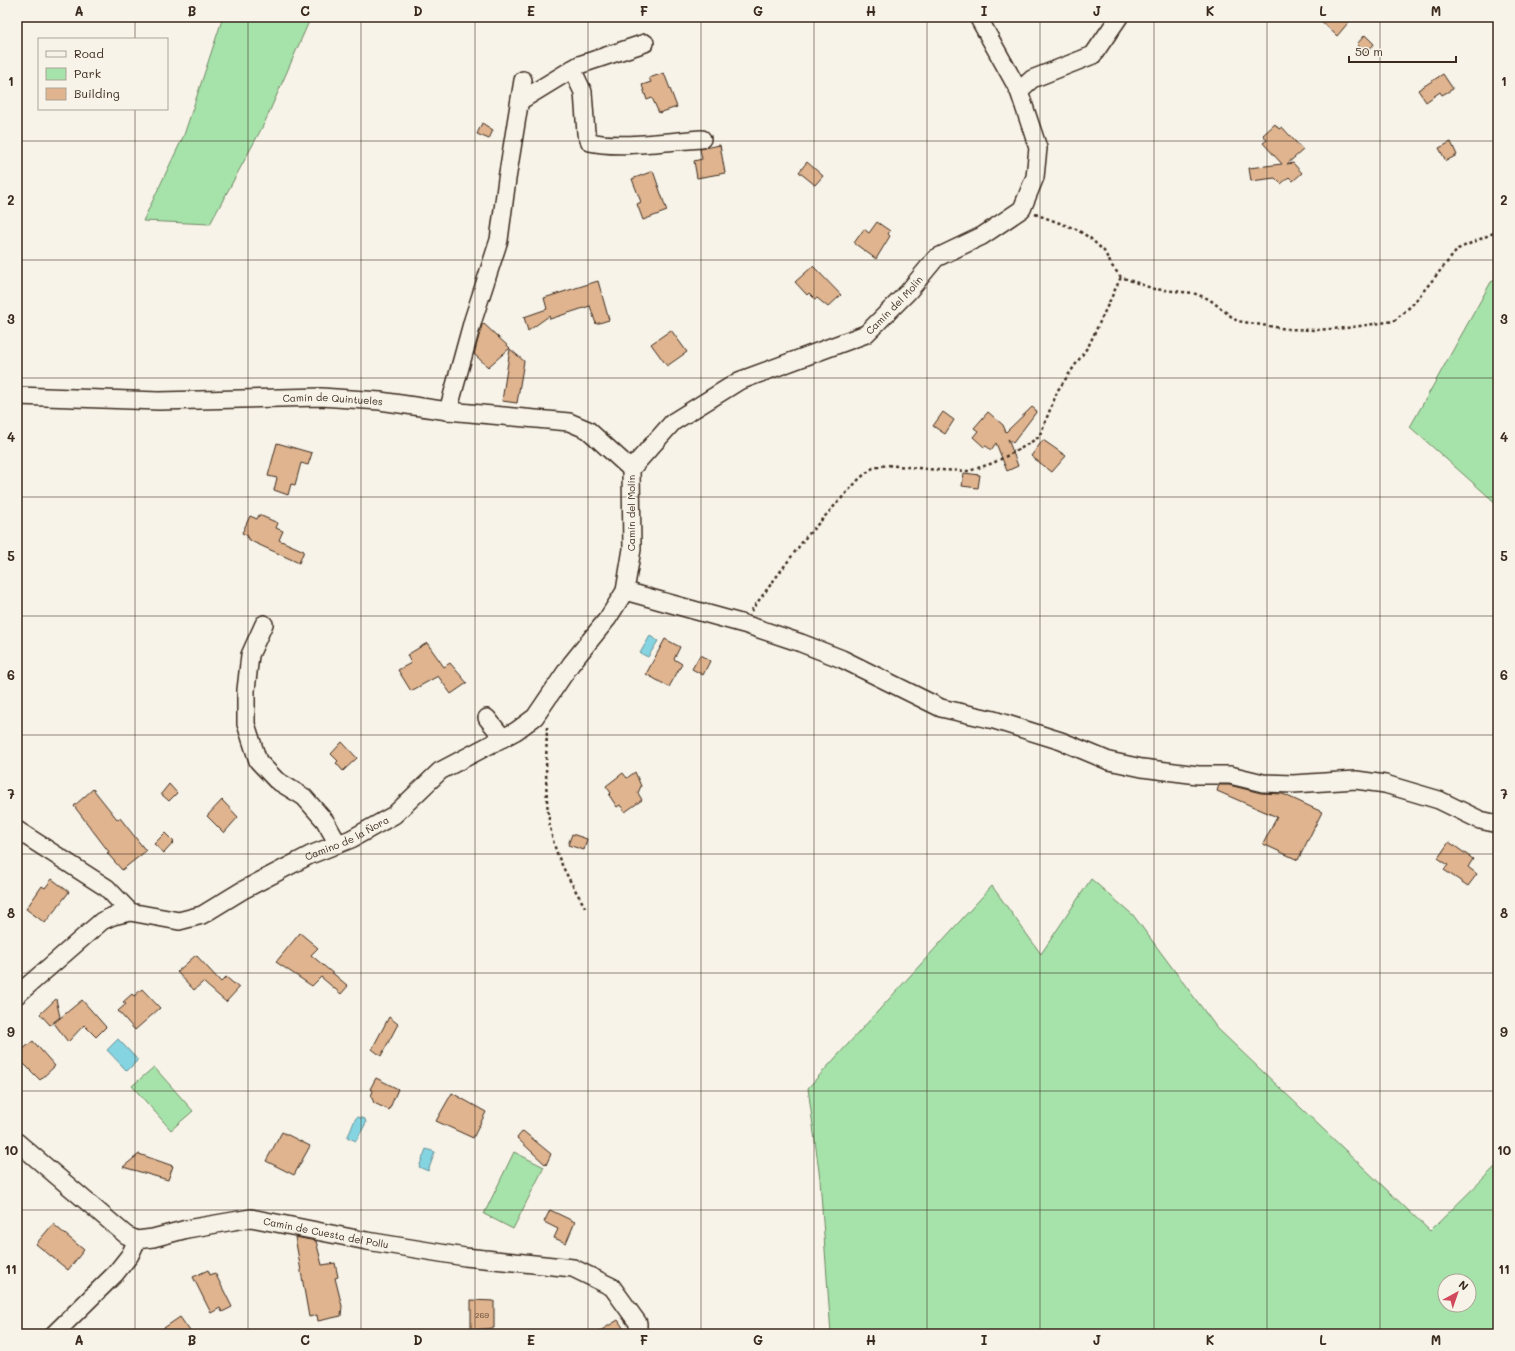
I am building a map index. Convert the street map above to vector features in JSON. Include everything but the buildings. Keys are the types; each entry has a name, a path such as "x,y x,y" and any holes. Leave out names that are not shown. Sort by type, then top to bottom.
{"street":[{"path":"978,17 1018,92 1038,148 1035,177 1022,209"},
{"path":"1018,92 1032,79 1093,55 1119,17"},
{"path":"520,101 579,65 645,43"},
{"path":"572,69 583,92 586,133 590,142 600,145 702,139"},
{"path":"448,411 473,320 499,240 523,80"},
{"name":"Camín del Molín","path":"625,591 632,549 631,469 673,422 739,381 866,334 908,292 936,258 982,236 1022,209"},
{"name":"Camín de Quintueles","path":"17,396 159,401 321,397 380,401 448,411 569,422 588,430 631,469"},
{"path":"625,591 744,624 842,659 940,708 1009,724 1061,741 1109,761 1142,768 1198,775 1230,775 1263,783 1294,784 1356,780 1385,784 1439,800 1480,820 1498,824"},
{"name":"Camino de la Ñora","path":"17,995 102,921 112,916 130,912 179,921 202,915 243,890 304,858 352,839 394,815 440,771 503,738 535,718 571,664 608,618 625,591"},
{"path":"264,624 250,655 246,690 246,724 258,761 276,780 304,797 325,821 338,844"},
{"path":"487,718 503,738"},
{"path":"17,830 107,888 130,912"},
{"path":"17,1142 126,1235 138,1240 130,1255 115,1274 54,1334"},
{"name":"Camin de Cuesta del Pollu","path":"138,1240 153,1238 187,1229 251,1218 367,1241 465,1257 573,1268 612,1287 638,1323 638,1334"}],"path":[{"path":"1022,209 1076,229 1090,238 1104,251 1112,266 1121,277 1154,289 1193,293 1209,299 1237,322 1287,329 1315,330 1346,328 1394,321 1412,305 1458,249 1498,231"},
{"path":"744,624 769,584 806,536 860,478 873,468 887,465 938,470 969,471 993,463 1039,437 1058,390 1089,345 1121,277"},
{"path":"541,710 547,726 547,800 558,858 585,907"}],"green space":[{"path":"223,17 311,17 264,124 210,224 143,221 184,135"},
{"path":"1498,279 1498,505 1410,427 1491,282"},
{"path":"1091,879 1133,915 1217,1028 1430,1231 1498,1164 1498,1334 831,1334 820,1179 808,1088 992,886 1041,954"},
{"path":"154,1067 193,1111 171,1130 132,1086"},
{"path":"514,1152 544,1167 513,1229 484,1214"}],"water":[{"path":"650,636 658,641 648,657 640,653"},
{"path":"118,1039 138,1060 127,1071 107,1050"},
{"path":"357,1117 365,1119 366,1123 356,1141 347,1137"},
{"path":"426,1149 435,1152 428,1171 419,1167"}]}
